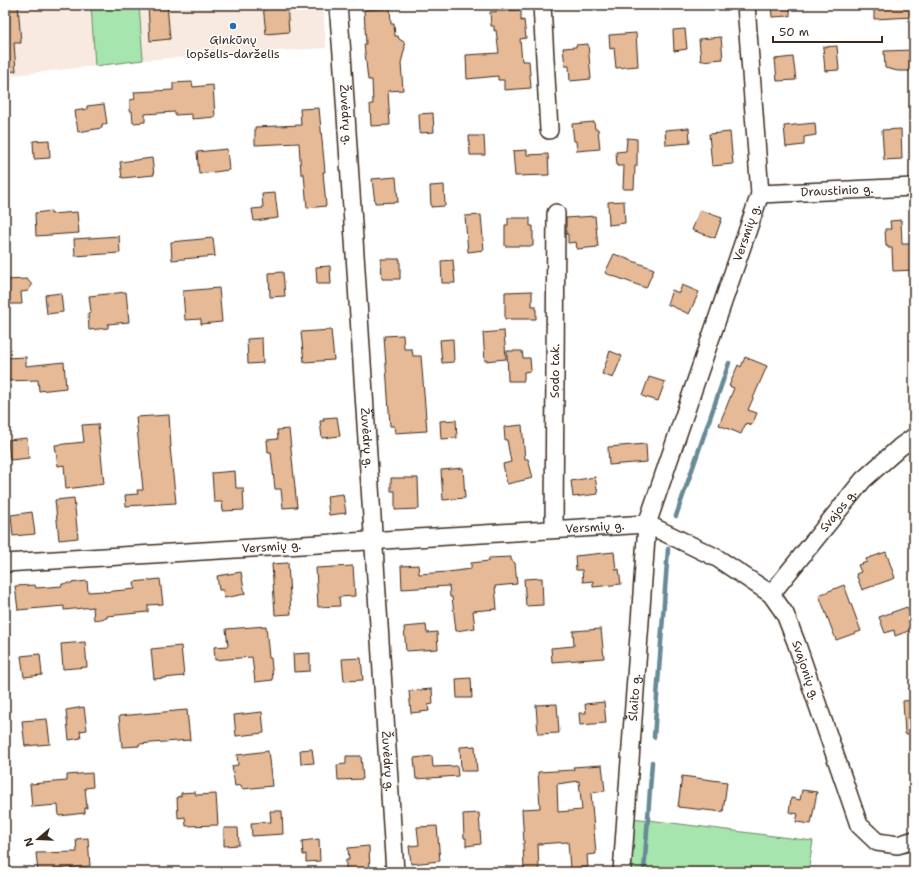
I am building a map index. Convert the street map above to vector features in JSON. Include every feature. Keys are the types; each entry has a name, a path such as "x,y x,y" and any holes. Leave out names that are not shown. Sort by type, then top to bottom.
{"street":[{"name":"Žuvėdrų g.","path":"338,5 395,872"},
{"path":"542,5 549,130"},
{"name":"Versmių g.","path":"5,563 647,524 760,194 746,5"},
{"name":"Draustinio g.","path":"760,194 914,187"},
{"name":"Sodo tak.","path":"554,529 556,213"},
{"name":"Svajos g.","path":"771,594 864,480 900,446 914,437"},
{"name":"Svajonių g.","path":"647,524 717,558 771,594 784,614 796,642 860,826 877,842 898,845 914,840"},
{"name":"Šlaito g.","path":"622,872 647,524"}],"shaded area":[{"path":"5,5 91,5 95,66 5,76"},
{"name":"Ginkūnų lopšelis-darželis","path":"139,5 323,5 326,48 143,60"}],"green space":[{"path":"91,5 139,5 143,60 95,66"},
{"path":"633,818 813,841 808,872 629,872"}],"building":[{"path":"5,5 18,5 21,43 14,43 16,71 5,72"},
{"path":"148,5 167,5 170,39 150,41"},
{"path":"263,5 287,5 289,32 266,34"},
{"path":"771,5 790,5 790,16 772,17"},
{"path":"874,5 913,5 913,17 874,19"},
{"path":"390,8 391,24 394,24 395,36 398,36 399,39 404,42 405,47 401,63 403,90 388,91 390,125 371,126 370,104 373,104 372,80 368,80 364,44 366,44 364,10"},
{"path":"521,10 521,21 524,20 526,38 520,39 522,61 529,61 531,88 504,90 504,80 498,80 498,76 467,79 466,55 499,53 496,30 494,31 494,26 491,26 490,12"},
{"path":"685,29 687,49 674,51 673,30"},
{"path":"636,33 638,66 616,68 614,48 610,49 609,35"},
{"path":"721,37 723,59 701,61 699,39"},
{"path":"588,44 591,79 570,81 569,66 565,66 563,48"},
{"path":"837,46 839,70 825,71 823,47"},
{"path":"914,50 914,71 898,71 885,68 884,51"},
{"path":"793,57 796,80 777,81 775,59"},
{"path":"192,82 193,87 213,85 215,117 192,119 192,114 175,115 175,112 145,114 145,122 133,123 132,111 130,111 130,100 135,99 134,92 173,90 173,83"},
{"path":"104,104 107,124 102,124 102,128 78,132 75,111 87,109 87,106"},
{"path":"319,108 325,172 323,172 326,206 307,208 304,174 301,174 299,143 255,145 255,127 301,125 300,109"},
{"path":"433,113 434,132 420,133 419,114"},
{"path":"594,122 595,129 598,129 600,149 577,151 572,124"},
{"path":"815,123 816,135 804,137 804,145 786,147 784,126"},
{"path":"689,128 690,143 666,145 665,130"},
{"path":"901,129 902,159 884,160 882,130"},
{"path":"730,132 733,164 712,166 709,134"},
{"path":"469,136 484,136 485,155 470,155"},
{"path":"627,138 637,139 637,166 635,166 634,189 623,189 624,166 617,166 616,152 626,151"},
{"path":"49,140 50,158 34,159 33,141"},
{"path":"227,149 229,170 199,174 197,152"},
{"path":"527,150 527,155 548,154 549,175 515,176 513,151"},
{"path":"152,158 154,175 122,178 120,162"},
{"path":"396,177 398,202 375,203 372,179"},
{"path":"444,185 445,206 431,207 430,186"},
{"path":"275,193 278,218 254,221 252,209 263,208 262,194"},
{"path":"624,201 625,223 609,225 608,202"},
{"path":"700,210 722,218 715,238 692,230"},
{"path":"51,211 51,214 77,212 79,233 36,236 35,213"},
{"path":"481,215 484,250 468,252 465,216"},
{"path":"595,216 598,247 577,249 576,242 568,243 568,234 566,234 566,218"},
{"path":"508,218 530,218 530,226 533,226 533,246 505,246 505,225 508,225"},
{"path":"901,220 902,244 913,244 914,270 893,271 892,248 888,248 888,246 886,246 885,229 891,229 890,221"},
{"path":"119,236 120,253 75,256 74,239"},
{"path":"213,238 215,256 172,260 171,242"},
{"path":"614,254 654,269 646,288 605,273"},
{"path":"381,259 400,259 400,279 382,279"},
{"path":"453,260 455,283 442,283 441,261"},
{"path":"330,266 331,284 317,284 316,267"},
{"path":"283,272 285,296 270,297 269,273"},
{"path":"27,279 32,285 28,291 21,292 22,304 5,304 5,280"},
{"path":"682,285 699,292 689,314 667,304 672,290 679,293"},
{"path":"219,288 222,322 201,324 201,319 185,320 183,291"},
{"path":"532,291 532,306 536,306 536,319 505,319 505,292"},
{"path":"126,292 129,322 108,324 108,328 89,330 88,313 91,312 89,296"},
{"path":"61,293 63,312 47,314 45,295"},
{"path":"331,330 334,360 304,362 301,332"},
{"path":"504,331 506,359 485,361 483,333"},
{"path":"403,335 404,349 412,349 413,356 421,356 427,431 395,433 394,426 390,426 384,336"},
{"path":"262,338 263,363 248,364 247,339"},
{"path":"453,339 454,362 442,363 440,340"},
{"path":"507,351 522,351 523,358 530,358 531,371 524,372 524,381 508,381"},
{"path":"610,351 622,356 613,378 602,374"},
{"path":"26,357 26,366 64,362 66,388 39,391 38,380 5,381 5,358"},
{"path":"745,357 767,366 748,410 757,413 752,425 746,423 741,434 719,425 734,388 729,386 738,365 741,367"},
{"path":"649,377 665,382 658,401 642,396"},
{"path":"169,415 170,447 176,503 126,506 125,495 138,494 137,490 143,490 136,417"},
{"path":"337,417 340,436 322,438 320,421 324,421 323,418"},
{"path":"456,420 457,438 441,439 440,421"},
{"path":"98,424 104,484 66,489 64,465 58,466 55,445 84,442 82,425"},
{"path":"522,425 525,459 528,459 533,478 507,484 503,464 511,462 507,440 505,440 504,427"},
{"path":"289,429 297,507 283,508 281,489 275,489 271,452 268,452 267,440 278,439 277,430"},
{"path":"27,438 29,458 10,460 8,440"},
{"path":"646,444 647,462 609,465 608,447"},
{"path":"463,468 465,498 443,500 441,470"},
{"path":"235,471 236,488 243,488 244,510 223,511 222,502 214,502 212,473"},
{"path":"595,477 598,494 573,497 571,481"},
{"path":"391,478 418,478 419,509 395,510 395,491 391,491"},
{"path":"343,494 346,513 329,515 327,496"},
{"path":"74,498 78,538 59,540 55,500"},
{"path":"32,512 35,534 13,536 11,515"},
{"path":"614,552 616,570 619,569 621,584 593,587 593,581 583,582 582,570 576,570 575,556"},
{"path":"886,552 895,578 862,590 856,574 861,572 858,565 867,562 866,559"},
{"path":"511,557 511,560 515,563 517,584 495,586 497,609 473,611 475,628 456,631 452,597 450,597 449,586 402,589 401,566 418,565 419,574 448,572 471,569 471,563 489,561 489,558"},
{"path":"288,563 291,614 275,615 272,564"},
{"path":"353,566 355,596 339,597 340,606 318,607 316,568"},
{"path":"241,572 245,594 224,598 223,590 219,590 217,576"},
{"path":"542,578 543,605 526,606 524,579"},
{"path":"160,579 163,604 148,605 148,612 107,616 107,618 94,620 93,607 64,610 64,606 18,610 15,586 35,585 36,588 62,586 62,584 87,581 88,592 104,592 135,589 134,582"},
{"path":"844,585 861,631 836,640 819,595"},
{"path":"907,607 913,623 909,625 911,630 895,636 894,630 885,633 879,617"},
{"path":"426,625 427,633 437,632 438,649 406,651 404,627"},
{"path":"266,626 273,680 255,682 252,657 215,660 214,647 228,646 226,629"},
{"path":"601,629 604,658 552,662 551,648 574,646 573,631"},
{"path":"85,642 87,667 63,669 61,644"},
{"path":"181,646 184,676 154,679 151,649"},
{"path":"310,653 310,671 294,672 293,654"},
{"path":"40,654 42,675 24,677 21,656"},
{"path":"361,658 363,680 344,681 342,659"},
{"path":"471,678 472,698 457,698 456,679"},
{"path":"432,689 433,704 428,705 429,711 411,713 409,691"},
{"path":"914,700 914,734 905,734 903,701"},
{"path":"604,702 606,723 580,725 579,713 586,713 585,704"},
{"path":"557,704 559,733 538,734 536,705"},
{"path":"84,707 87,730 80,731 81,738 69,740 66,710"},
{"path":"187,710 190,740 139,744 139,746 122,747 119,716"},
{"path":"262,712 264,733 236,736 234,715"},
{"path":"47,719 50,744 25,746 22,721"},
{"path":"475,746 477,771 461,771 460,747"},
{"path":"312,749 314,763 301,764 300,750"},
{"path":"268,751 272,786 242,789 241,785 235,786 232,766 238,765 237,755"},
{"path":"346,756 361,756 363,779 338,780 337,765 346,764"},
{"path":"432,756 433,767 457,766 458,776 416,779 414,758"},
{"path":"602,765 605,791 591,793 596,854 587,855 588,867 570,869 568,842 538,844 539,872 524,872 522,809 540,808 538,772 574,770 573,767","holes":["579,781 582,810 558,812 557,784"]},
{"path":"92,773 93,787 85,788 87,808 85,808 85,813 59,816 58,805 32,807 30,784 67,781 67,775"},
{"path":"682,776 727,782 723,812 678,807"},
{"path":"802,790 817,792 811,824 796,822 798,814 789,812 791,798 800,800"},
{"path":"195,792 196,795 216,794 218,825 186,826 185,817 178,818 177,797 181,796 181,793"},
{"path":"270,811 282,811 283,834 252,836 251,823 271,822"},
{"path":"479,813 481,844 466,846 466,838 464,838 463,814"},
{"path":"437,826 440,861 411,864 409,846 419,845 417,827"},
{"path":"224,828 238,828 239,845 224,846"},
{"path":"88,838 90,866 55,869 56,872 38,872 36,853 77,852 76,839"},
{"path":"319,839 320,861 306,862 306,854 303,855 302,841"},
{"path":"369,846 370,872 346,872 346,860 349,860 348,848"}],"waterway":[{"path":"676,516 729,363"},
{"path":"654,737 668,549"},
{"path":"644,872 652,762"}],"place":[{"name":"Ginkūnų lopšelis-darželis","path":"233,26"}]}
